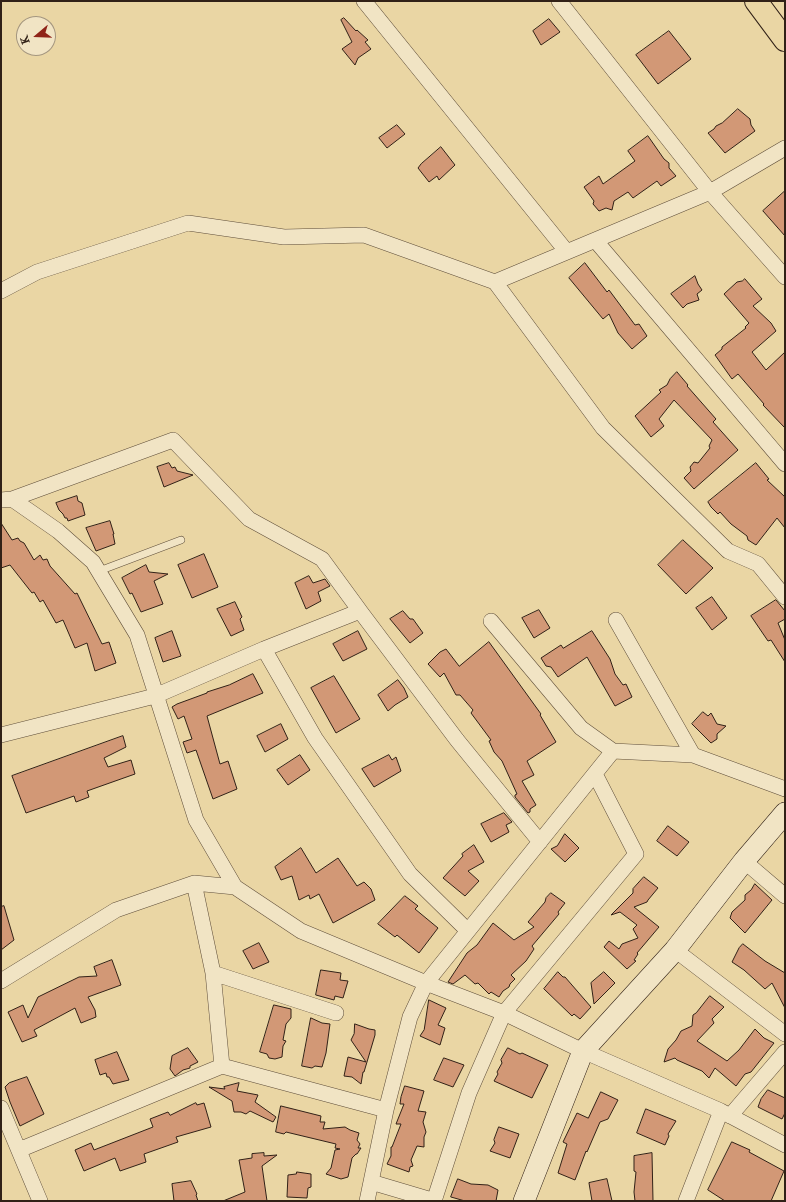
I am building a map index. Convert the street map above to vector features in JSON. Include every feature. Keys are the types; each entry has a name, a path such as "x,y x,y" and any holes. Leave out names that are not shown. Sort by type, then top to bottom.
{"main road":[{"path":"756,1 785,40"}],"street":[{"path":"364,1 567,252"},
{"path":"559,1 710,192 785,277"},
{"path":"495,282 710,192 785,148"},
{"path":"1,290 37,272 188,223 284,237 364,235 495,282 603,428 728,551 758,564 785,597"},
{"path":"595,240 785,464"},
{"path":"6,499 173,440 249,520 322,559 457,740 540,842"},
{"path":"6,499 58,531 93,562 137,634 196,820 235,887 301,931 504,1014 583,1051 726,1114 785,1144"},
{"path":"1,735 156,696 264,648 360,611"},
{"path":"616,620 693,755"},
{"path":"492,621 581,728 613,751 693,755 785,789"},
{"path":"264,648 315,738 410,874 468,931"},
{"path":"366,1201 386,1110 410,1017 426,983 613,751"},
{"path":"371,1182 434,1201 469,1093 504,1014 636,854 595,774"},
{"path":"524,1201 583,1051 675,950 744,861 785,813"},
{"path":"744,861 785,896"},
{"path":"1,981 116,910 194,883 235,887"},
{"path":"194,883 213,973 222,1066"},
{"path":"675,950 785,1034"},
{"path":"213,973 336,1013"},
{"path":"691,1199 726,1114 785,1052"},
{"path":"19,1150 222,1066 386,1110"},
{"path":"1,1108 40,1201"}],"lane":[{"path":"99,571 181,540"}],"building":[{"path":"344,18 356,31 357,30 368,40 365,42 371,49 358,58 355,65 342,49 352,42 341,20"},
{"path":"549,19 560,32 541,45 533,31"},
{"path":"669,31 691,59 658,84 636,55"},
{"path":"738,109 750,119 751,125 755,131 725,153 708,133"},
{"path":"397,125 405,134 387,148 379,138"},
{"path":"648,136 664,159 669,163 669,168 676,176 661,186 657,181 633,198 628,192 614,201 612,210 606,208 599,211 593,204 594,201 584,187 599,176 603,184 635,161 628,151"},
{"path":"441,147 455,165 439,180 437,176 429,182 418,168"},
{"path":"785,191 785,236 763,211"},
{"path":"585,263 607,292 609,290 635,325 639,324 647,336 632,349 618,333 609,314 603,319 569,278"},
{"path":"695,276 702,290 697,294 699,300 687,304 683,308 671,294"},
{"path":"745,279 762,299 753,306 771,323 776,331 752,352 766,370 785,352 785,428 763,405 764,404 738,374 732,379 715,355 722,349 722,347 746,328 745,327 749,323 724,294 737,282"},
{"path":"677,372 688,385 687,386 716,419 713,422 738,450 694,489 684,478 691,471 690,467 694,462 698,463 710,448 709,446 712,440 674,400 659,419 664,426 651,437 635,416 661,392 659,390 667,385 670,379"},
{"path":"169,463 172,468 175,467 177,471 193,475 164,487 157,467"},
{"path":"756,463 769,479 767,480 785,497 785,528 777,518 756,545 748,540 747,536 731,524 720,512 718,514 708,502"},
{"path":"77,496 78,501 82,503 85,515 68,521 59,510 56,503"},
{"path":"110,521 115,544 96,551 86,528"},
{"path":"1,523 12,540 18,538 24,543 34,560 40,555 43,560 47,559 50,566 75,594 77,593 102,644 109,642 116,663 95,671 87,643 75,648 63,620 56,623 43,600 40,602 34,592 32,593 10,565 1,568"},
{"path":"683,540 713,568 686,594 658,565"},
{"path":"204,554 218,587 192,598 178,565"},
{"path":"146,565 149,572 168,574 154,581 163,604 141,612 132,593 130,594 122,578"},
{"path":"309,576 313,583 325,579 330,586 318,592 321,601 306,609 295,583"},
{"path":"712,597 727,618 712,630 696,608"},
{"path":"776,600 785,611 785,619 778,623 785,640 785,662 771,640 768,641 751,616"},
{"path":"235,602 242,617 240,619 244,630 231,636 217,609"},
{"path":"539,610 550,628 534,638 522,618"},
{"path":"403,611 410,619 413,619 423,633 410,643 390,619"},
{"path":"172,631 181,656 163,662 155,638"},
{"path":"358,631 367,649 343,661 333,644"},
{"path":"592,631 610,659 615,674 623,685 626,684 632,697 615,706 587,657 558,677 551,667 546,666 541,658 561,645 563,648"},
{"path":"489,642 541,714 540,715 556,742 527,761 534,775 522,781 536,805 530,809 530,812 528,813 515,797 517,794 502,761 494,752 489,741 491,740 471,713 473,710 460,695 456,695 444,673 440,677 428,664 440,652 446,649 459,666"},
{"path":"253,674 263,693 207,716 220,764 228,761 237,789 213,799 196,750 187,753 183,742 192,739 184,716 178,719 172,707"},
{"path":"334,676 360,719 336,733 311,688"},
{"path":"398,680 408,697 388,711 378,695"},
{"path":"703,712 708,716 711,713 717,724 726,726 717,734 717,739 711,743 692,724"},
{"path":"281,724 288,739 265,752 257,736"},
{"path":"123,736 126,747 104,758 108,767 131,760 135,774 87,791 89,797 76,802 74,796 26,813 12,776"},
{"path":"300,755 310,770 288,785 277,770"},
{"path":"389,755 392,760 396,757 401,771 374,787 362,769"},
{"path":"504,813 512,822 506,825 509,832 491,842 481,824"},
{"path":"668,826 689,842 677,856 657,841"},
{"path":"565,834 579,848 565,862 551,849 557,846"},
{"path":"474,845 484,862 468,871 479,881 465,896 443,878 463,856 462,854"},
{"path":"301,848 316,873 338,858 357,886 364,882 371,889 375,900 333,923 319,894 310,899 309,895 299,900 292,876 281,880 275,867"},
{"path":"644,877 658,888 647,902 634,907 659,927 637,953 638,954 634,960 636,961 627,969 604,947 609,941 619,949 622,944 638,938 633,929 637,925 620,912 611,915 633,893 633,889"},
{"path":"755,884 772,900 745,933 730,918 732,912 745,900 745,895"},
{"path":"551,893 565,903 558,912 559,914 532,946 534,949 526,961 511,975 515,979 499,997 491,992 489,994 478,983 475,984 465,975 453,984 448,982 467,953 477,945 493,923 514,940 534,927 528,922"},
{"path":"405,896 418,906 415,909 438,928 419,953 397,935 395,937 378,924"},
{"path":"4,906 14,940 1,950 1,907"},
{"path":"259,943 269,962 253,969 243,951"},
{"path":"743,944 765,961 785,973 785,1008 772,983 765,989 744,970 732,962 739,948"},
{"path":"112,960 121,985 88,997 95,1010 96,1017 81,1023 75,1008 34,1030 37,1036 22,1042 8,1012 23,1005 28,1018 38,997 79,977 97,976 94,967"},
{"path":"321,970 341,973 340,980 348,981 343,998 335,996 334,1000 316,995"},
{"path":"558,972 565,977 591,1007 580,1019 574,1014 572,1016 544,989"},
{"path":"604,972 615,983 594,1004 591,983"},
{"path":"710,996 724,1007 712,1019 714,1023 697,1041 727,1061 739,1050 755,1029 764,1038 774,1043 751,1072 745,1074 736,1086 715,1068 709,1078 702,1071 675,1058 664,1062 668,1049 676,1040 681,1031 692,1026 693,1015"},
{"path":"429,1000 446,1008 438,1025 445,1028 440,1045 420,1036 424,1030"},
{"path":"274,1005 291,1009 291,1018 286,1024 283,1040 286,1041 283,1046 282,1057 275,1059 269,1058 267,1054 260,1052"},
{"path":"311,1018 322,1023 330,1024 326,1053 322,1067 315,1066 312,1068 302,1066"},
{"path":"355,1024 375,1030 375,1035 363,1072 361,1084 352,1077 344,1076 348,1057 366,1062 351,1040 354,1034"},
{"path":"188,1048 198,1062 175,1076 170,1069 172,1056"},
{"path":"508,1048 548,1065 532,1098 494,1081 502,1063 501,1060"},
{"path":"117,1052 129,1080 113,1084 109,1077 107,1077 106,1073 100,1075 95,1060"},
{"path":"444,1058 464,1065 453,1087 434,1080"},
{"path":"27,1077 44,1114 20,1126 5,1087 9,1083"},
{"path":"239,1083 237,1091 258,1095 255,1102 276,1117 273,1122 250,1111 246,1114 234,1112 232,1101 209,1087 225,1089 224,1087"},
{"path":"405,1086 424,1091 418,1111 426,1112 423,1122 426,1132 424,1137 424,1147 417,1146 411,1160 413,1166 410,1167 409,1172 387,1164 391,1156 391,1147 401,1124 396,1124 404,1104 400,1104"},
{"path":"768,1090 785,1098 785,1113 782,1119 758,1107 761,1099"},
{"path":"601,1092 618,1100 608,1119 600,1122 587,1152 586,1151 575,1180 558,1173 567,1144 563,1142 577,1113 588,1118"},
{"path":"196,1103 197,1105 204,1103 211,1127 176,1137 178,1142 144,1154 146,1162 120,1171 115,1158 84,1171 75,1150 91,1143 94,1150 153,1127 150,1119 168,1112 170,1115"},
{"path":"281,1106 321,1116 320,1122 325,1122 323,1129 345,1127 359,1133 357,1140 360,1144 358,1148 361,1148 352,1158 348,1177 341,1179 326,1174 331,1168 335,1150 340,1149 335,1148 336,1144 286,1132 284,1134 276,1132"},
{"path":"646,1109 676,1121 668,1134 669,1136 665,1145 637,1133"},
{"path":"499,1127 519,1134 510,1158 490,1151 495,1143 494,1140"},
{"path":"732,1142 750,1150 749,1152 784,1171 771,1201 725,1201 708,1190"},
{"path":"264,1153 264,1156 277,1155 262,1166 267,1201 223,1201 245,1192 239,1160 252,1158 252,1154"},
{"path":"652,1153 653,1201 635,1201 634,1192 636,1172 634,1171 634,1156"},
{"path":"297,1172 311,1174 311,1187 308,1188 307,1198 287,1197 288,1175 296,1174"},
{"path":"458,1179 471,1184 488,1185 498,1190 496,1201 465,1201 451,1197"},
{"path":"607,1179 612,1201 592,1201 589,1183"},
{"path":"191,1181 197,1194 198,1201 174,1201 172,1184"}]}
